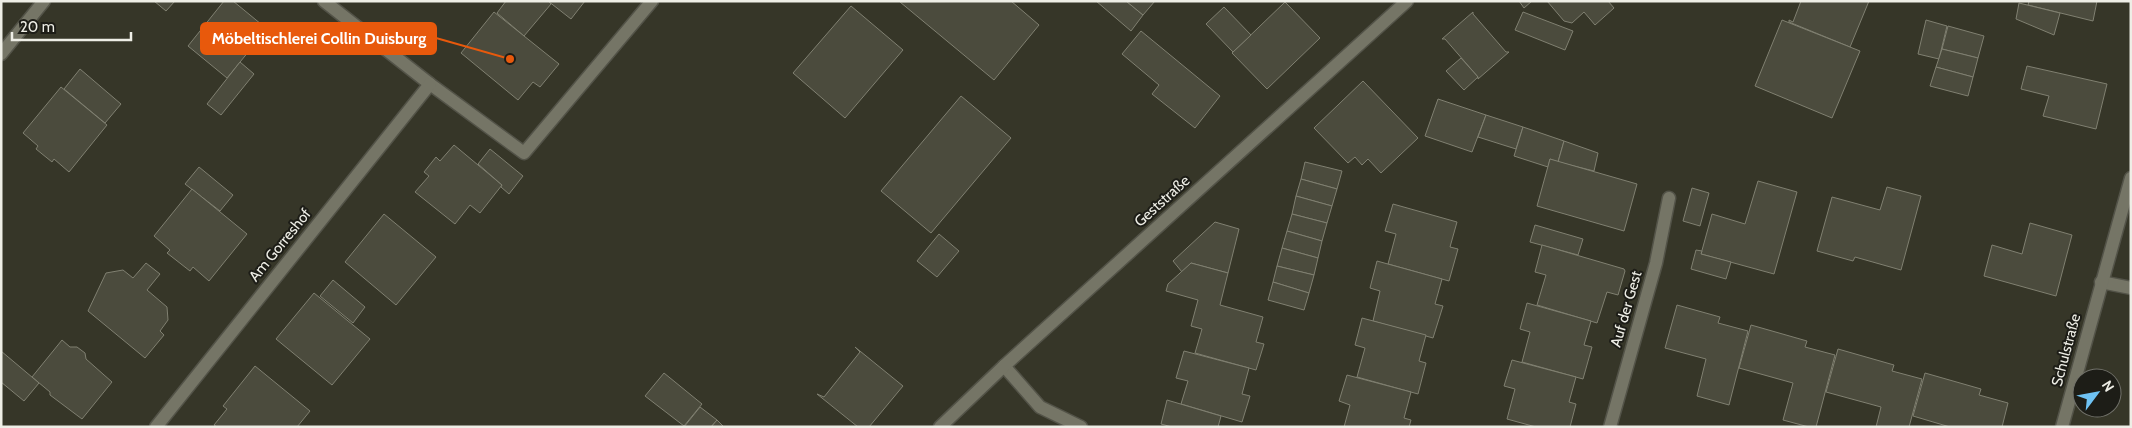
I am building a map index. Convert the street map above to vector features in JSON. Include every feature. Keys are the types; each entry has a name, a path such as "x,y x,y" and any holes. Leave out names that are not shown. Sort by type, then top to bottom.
{"street":[{"path":"1,54 44,1"},
{"path":"324,1 430,84 524,153 652,1"},
{"name":"Geststraße","path":"940,427 1004,366 1407,1"},
{"name":"Am Gorreshof","path":"156,427 430,84"},
{"name":"Schulstraße","path":"2062,427 2131,178"},
{"name":"Auf der Gest","path":"1610,427 1656,263 1669,198"},
{"path":"2101,282 2131,288"},
{"path":"1004,366 1040,406 1081,427"}],"building":[{"path":"154,1 175,1 166,11"},
{"path":"224,1 233,1 267,29 227,78 188,46"},
{"path":"506,1 548,1 551,4 524,36 497,13"},
{"path":"548,1 585,1 571,19"},
{"path":"1011,1 1039,25 994,80 900,2"},
{"path":"1096,1 1126,1 1143,15 1131,31"},
{"path":"1126,1 1155,1 1143,15"},
{"path":"1519,1 1532,1 1524,8"},
{"path":"1547,1 1608,1 1614,8 1595,25 1584,12 1572,23 1564,21"},
{"path":"1801,1 1869,1 1850,47 1789,22 1789,20 1793,22"},
{"path":"2029,1 2097,1 2093,21 2028,5"},
{"path":"1285,2 1320,38 1267,89 1232,53"},
{"path":"2019,3 2060,13 2054,35 2016,19"},
{"path":"851,6 903,50 845,118 793,73"},
{"path":"1224,7 1251,35 1233,52 1206,24"},
{"path":"494,12 559,64 540,87 533,82 518,100 461,53"},
{"path":"1473,12 1506,52 1509,52 1478,79 1445,39 1442,39"},
{"path":"1523,12 1573,31 1565,50 1515,30"},
{"path":"1782,20 1860,51 1832,118 1755,86"},
{"path":"1926,20 1947,26 1939,59 1918,54"},
{"path":"1948,26 1984,36 1978,58 1942,49"},
{"path":"1141,31 1220,96 1195,128 1152,94 1159,85 1122,54"},
{"path":"1942,49 1978,58 1973,77 1936,67"},
{"path":"1461,58 1478,77 1464,90 1446,71"},
{"path":"240,62 254,74 221,115 207,104"},
{"path":"2027,66 2107,84 2096,129 2043,116 2049,96 2021,89"},
{"path":"1936,67 1973,77 1968,96 1930,86"},
{"path":"80,69 121,104 105,123 64,89"},
{"path":"1363,81 1418,138 1381,173 1368,159 1362,165 1355,157 1348,163 1314,128"},
{"path":"61,87 107,125 69,172 54,159 52,162 36,149 38,146 23,133"},
{"path":"961,96 1011,138 931,233 881,191"},
{"path":"1438,99 1486,115 1472,152 1425,136"},
{"path":"1486,115 1523,127 1516,149 1478,137"},
{"path":"1523,127 1564,141 1558,162 1550,159 1548,167 1514,156"},
{"path":"1564,141 1598,153 1594,171 1558,162"},
{"path":"454,145 502,185 480,213 470,205 455,224 415,192 429,176 424,172 436,157 440,161"},
{"path":"490,149 523,176 509,194 501,187 502,185 478,164"},
{"path":"1550,159 1637,184 1624,231 1537,206"},
{"path":"1305,162 1342,171 1337,189 1301,179"},
{"path":"199,167 233,195 220,211 185,184"},
{"path":"1301,179 1337,189 1332,206 1296,196"},
{"path":"1758,181 1797,192 1774,274 1701,254 1712,214 1745,224"},
{"path":"1887,187 1921,196 1901,270 1855,257 1853,261 1817,251 1832,197 1880,210"},
{"path":"1692,188 1709,193 1700,226 1683,221"},
{"path":"192,189 247,234 209,281 193,267 190,271 167,253 170,250 154,236"},
{"path":"1296,196 1332,206 1327,223 1292,214"},
{"path":"1393,204 1457,222 1450,247 1458,249 1449,281 1388,264 1396,234 1385,231"},
{"path":"384,214 436,257 396,305 345,262"},
{"path":"1292,214 1327,223 1322,241 1287,231"},
{"path":"1215,222 1239,229 1228,273 1191,263 1182,272 1173,261"},
{"path":"2030,223 2072,235 2056,296 1984,276 1992,245 2022,254"},
{"path":"1535,225 1583,239 1578,255 1530,242"},
{"path":"1287,231 1322,241 1318,258 1282,248"},
{"path":"939,234 959,251 937,277 917,261"},
{"path":"1542,245 1624,269 1618,295 1607,292 1597,323 1537,305 1546,275 1535,272"},
{"path":"1282,248 1318,258 1314,275 1277,266"},
{"path":"1696,250 1702,251 1701,254 1731,262 1726,279 1691,269"},
{"path":"1377,261 1442,279 1435,304 1443,306 1433,338 1373,321 1380,291 1370,288"},
{"path":"146,263 160,274 147,290 167,307 168,320 160,331 164,335 145,358 88,311 106,273 123,270 133,278"},
{"path":"1191,263 1228,273 1220,305 1263,317 1256,342 1264,344 1256,370 1195,353 1202,329 1191,326 1198,300 1166,291 1168,284"},
{"path":"1277,266 1314,275 1309,293 1273,282"},
{"path":"333,280 365,307 353,323 320,296"},
{"path":"1273,282 1309,293 1304,310 1268,300"},
{"path":"314,293 370,339 332,385 276,339"},
{"path":"1527,303 1591,321 1584,345 1592,347 1583,379 1522,362 1530,332 1520,329"},
{"path":"1677,305 1720,317 1718,323 1748,331 1729,405 1697,396 1706,359 1665,348"},
{"path":"1362,318 1426,335 1419,361 1426,363 1418,394 1357,377 1365,348 1355,345"},
{"path":"1751,325 1807,341 1805,347 1835,355 1816,427 1783,420 1793,383 1739,368"},
{"path":"62,340 70,347 77,347 85,353 86,359 112,382 82,419 50,395 50,392 32,377"},
{"path":"855,347 903,386 869,427 858,427 817,394 824,397 860,352"},
{"path":"1838,349 1894,365 1892,371 1922,379 1909,427 1876,427 1881,407 1826,392"},
{"path":"1,351 39,383 24,401 1,382"},
{"path":"1184,351 1249,368 1242,394 1250,396 1242,422 1181,404 1188,381 1176,378"},
{"path":"1512,360 1576,377 1569,402 1576,404 1570,427 1536,427 1507,419 1515,389 1504,386"},
{"path":"255,366 310,411 297,427 217,427 214,425 227,409 223,406"},
{"path":"664,373 702,404 684,426 645,396"},
{"path":"1925,373 1981,389 1979,395 2008,403 2002,427 1950,427 1913,416"},
{"path":"1347,375 1411,392 1404,418 1411,420 1409,427 1344,427 1350,405 1339,401"},
{"path":"1167,400 1221,416 1218,427 1172,427 1161,424"},
{"path":"700,407 717,420 711,427 684,427"},
{"path":"717,420 724,427 711,427"}],"place":[{"name":"Möbeltischlerei Collin Duisburg","path":"510,59"}]}
